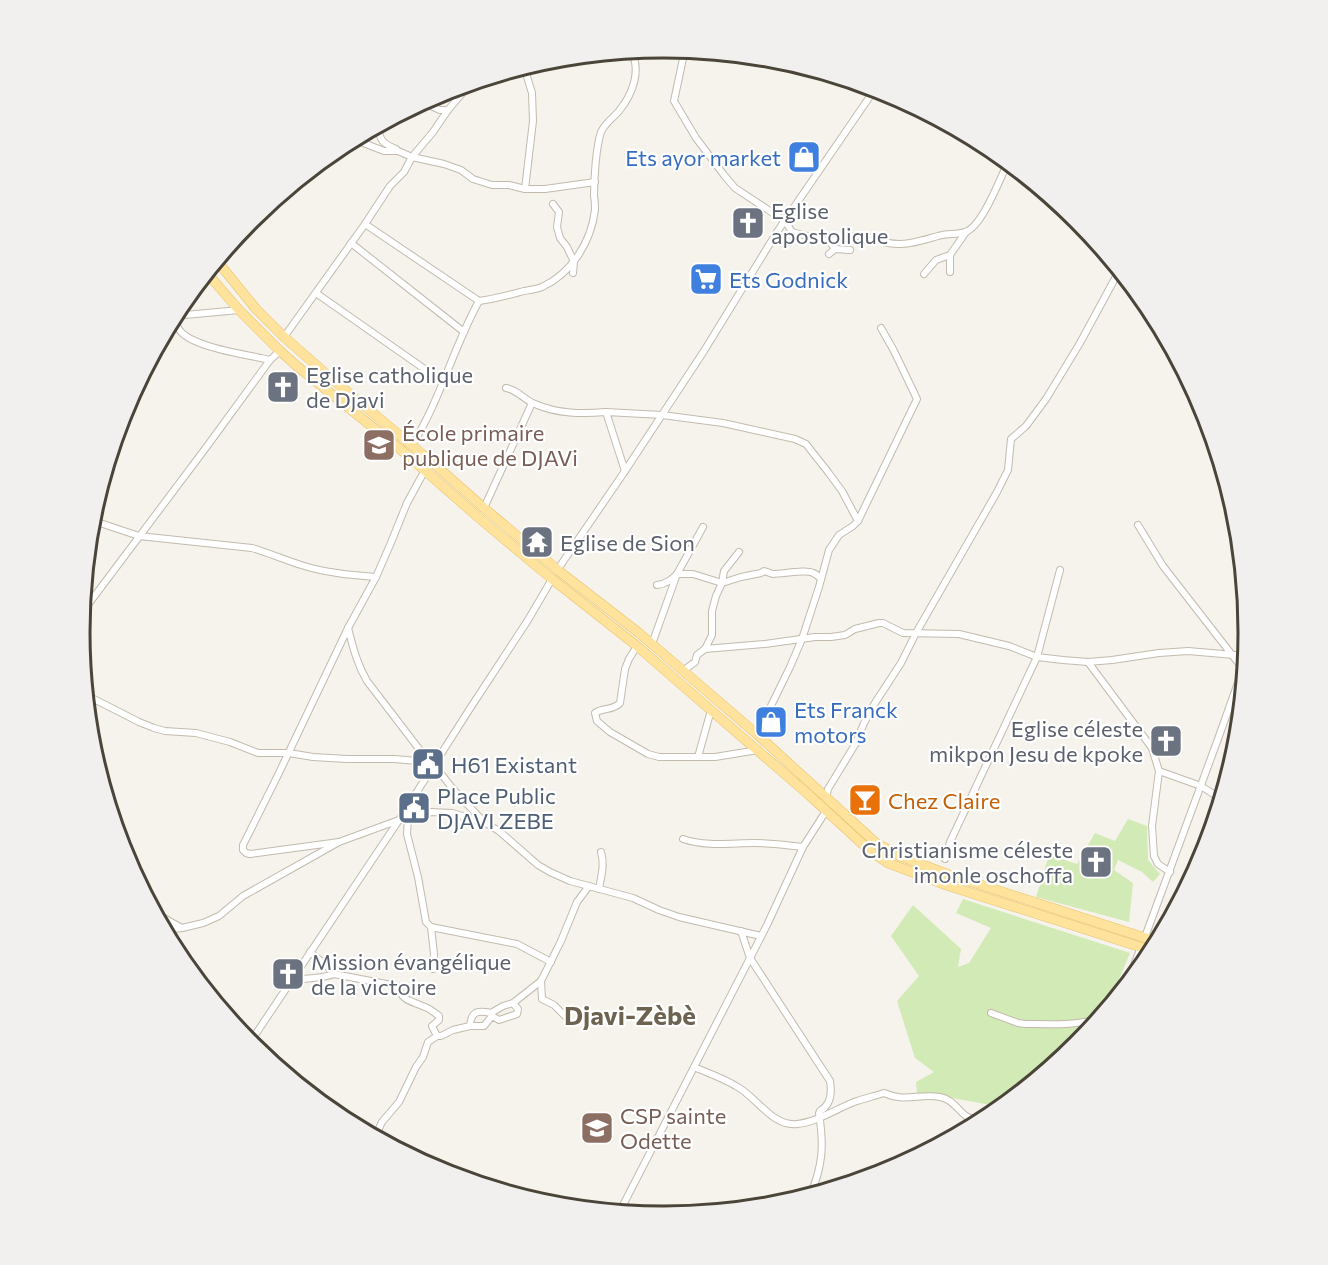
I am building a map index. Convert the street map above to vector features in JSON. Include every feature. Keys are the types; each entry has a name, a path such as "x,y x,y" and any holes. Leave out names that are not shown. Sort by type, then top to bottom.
{"main road":[{"path":"222,267 256,309 332,380 434,463 558,570 652,644 760,737 876,843 900,856 1145,944"},
{"path":"212,279 280,351 425,470 552,579 637,646 870,850 888,863 946,885 1147,942"}],"street":[{"path":"683,59 674,101 696,138 735,188 785,221 792,232 830,242 851,235 903,245 921,242 947,233 966,232"},
{"path":"365,224 479,301 541,287 558,277 574,262 590,231 595,211 598,144 606,124 619,111 634,84 634,60"},
{"path":"525,189 533,122 532,93 527,75"},
{"path":"284,337 390,186 404,172 412,157 460,96"},
{"path":"558,570 704,351 785,221 870,97"},
{"path":"433,107 448,110"},
{"path":"379,134 383,143 398,151 461,170 472,179 492,185 545,189 595,183"},
{"path":"364,143 384,151 398,151"},
{"path":"950,272 950,255 966,232 979,223 1004,170"},
{"path":"553,204 559,212 557,228 560,238 574,262 573,273"},
{"path":"830,242 835,249"},
{"path":"351,243 464,332"},
{"path":"835,249 850,250"},
{"path":"830,255 835,249"},
{"path":"924,274 936,260 950,255"},
{"path":"826,798 828,789 856,743 875,703 901,663 1008,470 1011,439 1026,426 1046,399 1115,278"},
{"path":"316,293 442,382"},
{"path":"411,445 423,427 479,301"},
{"path":"186,315 239,310"},
{"path":"178,328 199,343 221,351 270,360"},
{"path":"760,737 766,714 802,639 826,561 834,543 839,535 858,521 917,399 881,328"},
{"path":"91,601 270,360 280,351"},
{"path":"506,388 513,389 532,403 546,409 566,413 606,412 662,415 723,423 795,439 806,444 842,492 858,521"},
{"path":"484,508 532,403"},
{"path":"606,412 625,471"},
{"path":"339,842 250,854 243,850 243,845 348,628 376,577 407,503 425,470"},
{"path":"101,523 139,536 252,548 302,566 327,572 376,577"},
{"path":"1138,525 1163,566 1237,662"},
{"path":"652,644 677,574 704,527"},
{"path":"683,671 694,662 711,639 712,611 716,596 724,571 738,552"},
{"path":"945,859 950,842 1037,657 1060,570"},
{"path":"657,585 670,581 677,574 693,574 722,583 764,571 772,574 807,571 821,579"},
{"path":"255,1035 399,820 432,764 528,620 552,579"},
{"path":"705,649 844,635 860,627 883,623 903,633 959,634 1009,646 1037,657 1088,662 1188,651 1237,655"},
{"path":"348,628 360,669 367,681 432,764 484,822"},
{"path":"637,646 628,659 625,669 620,703 616,707 595,713 597,721 610,732 648,754 670,758 715,757 758,750"},
{"path":"1088,662 1152,748 1159,771 1152,826 1154,856 1158,864 1170,873"},
{"path":"1138,956 1170,873 1235,689"},
{"path":"94,699 154,728 196,733 230,742 258,753 289,753 347,759 394,759 432,764"},
{"path":"698,757 711,710"},
{"path":"1159,771 1201,786 1214,795"},
{"path":"623,1205 750,958 803,847 826,811"},
{"path":"173,929 203,923 219,916 243,896 339,842 399,820 431,812 452,813 484,822 499,831 538,865 570,881 633,898 679,917 761,936"},
{"path":"408,818 407,834 426,922 431,927 517,944 551,962"},
{"path":"683,839 702,843 764,843 803,847"},
{"path":"599,889 603,870 601,852"},
{"path":"378,1131 382,1122 399,1102 423,1057 428,1042 453,1030 484,1026 491,1015 503,1006 513,1003 541,981 577,902 589,886"},
{"path":"168,920 182,928"},
{"path":"431,927 433,969"},
{"path":"741,931 750,958 830,1082 829,1101 826,1108 820,1111 821,1165 814,1187"},
{"path":"310,952 334,974"},
{"path":"291,980 326,978 334,974 397,986 405,999 439,1016 440,1020 432,1026 437,1036"},
{"path":"541,981 542,999 554,1005 566,1017"},
{"path":"470,1026 470,1018 482,1011 499,1020 517,1014 518,1009 513,1003"},
{"path":"991,1013 1025,1024 1086,1022"},
{"path":"694,1067 736,1085 774,1118 786,1124 797,1124 820,1118 857,1101 884,1093 894,1098 938,1096 949,1099 971,1118"}],"green space":[{"path":"1128,819 1147,826 1148,860 1160,874 1153,882 1142,872 1118,860 1114,870 1133,883 1129,922 1036,897 1049,855 1077,864 1095,833 1115,841"},
{"path":"963,899 1130,953 1117,985 1096,1011 1042,1064 990,1105 917,1093 916,1082 934,1072 915,1058 897,1001 919,976 891,936 913,905 961,949 958,967 969,963 991,928 956,913"}],"place":[{"name":"Ets ayor market","path":"804,157"},
{"name":"Eglise apostolique","path":"748,223"},
{"name":"Ets Godnick","path":"706,279"},
{"name":"Eglise catholique de Djavi","path":"283,387"},
{"name":"École primaire publique de DJAVi","path":"379,445"},
{"name":"Eglise de Sion","path":"537,542"},
{"name":"Ets Franck motors","path":"771,722"},
{"name":"Eglise céleste mikpon Jesu de kpoke","path":"1166,741"},
{"name":"H61 Existant","path":"428,764"},
{"name":"Chez Claire","path":"865,800"},
{"name":"Place Public DJAVI ZEBE","path":"414,808"},
{"name":"Christianisme céleste imonle oschoffa","path":"1096,862"},
{"name":"Mission évangélique de la victoire","path":"288,974"},
{"name":"CSP sainte Odette","path":"597,1128"}],"district":[{"name":"Djavi-Zèbè","path":"630,1014"}]}
